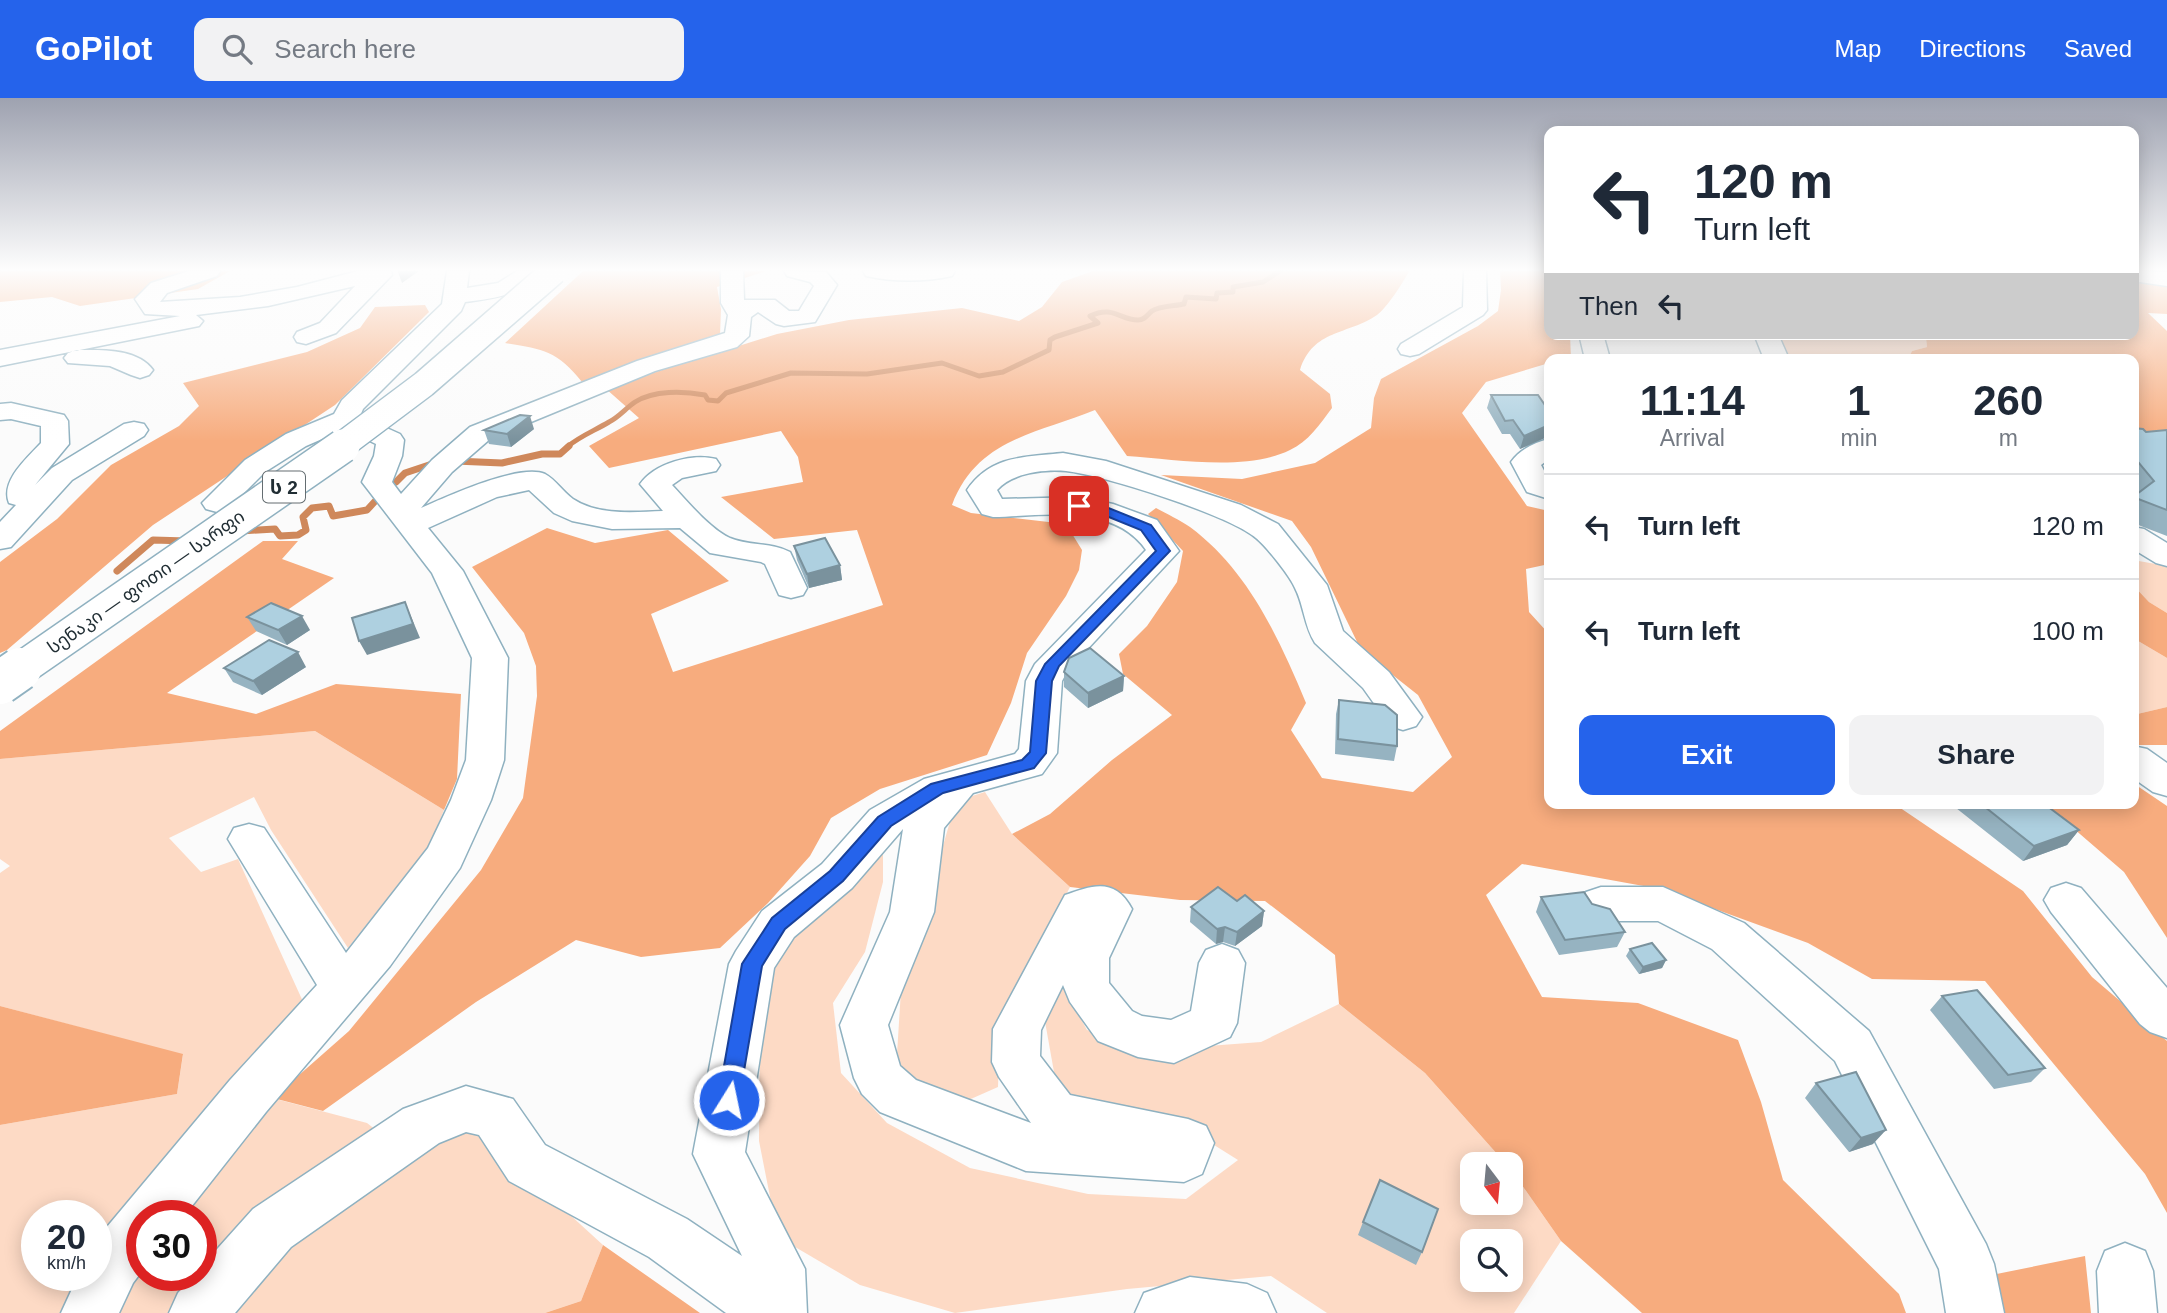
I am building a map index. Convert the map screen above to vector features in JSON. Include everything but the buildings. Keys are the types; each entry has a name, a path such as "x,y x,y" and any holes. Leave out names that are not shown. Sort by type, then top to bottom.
{"highway":[{"name":"სენაკი — ფოთი — სარფი","path":"0,683 326,458 491,328"}],"street":[{"path":"0,371 37,357 163,328"},
{"path":"306,337 328,328"},
{"path":"163,1200 248,1096 374,953 445,857 471,800 485,760 491,658 447,571 394,503 388,456 390,440 345,419 351,406 431,328"},
{"path":"480,433 646,366 729,342 737,336 738,328"},
{"path":"1410,349 1446,328"},
{"path":"0,358 105,357 124,359 140,370"},
{"path":"394,503 409,503 442,466 480,433 489,419 516,401"},
{"path":"0,412 11,411 54,421 55,444 21,482 23,516"},
{"path":"0,540 62,474 134,430"},
{"path":"1544,450 1525,462 1537,486 1544,488"},
{"path":"776,1313 777,1269 719,1154 752,964 778,924 837,876 884,821 937,789 1028,764 1038,753 1044,681 1053,664 1163,551 1146,527 1102,510 1079,506 993,508 982,489 988,481 1016,466 1063,462 1096,467 1230,511 1267,531 1311,585 1327,635 1376,680 1403,718"},
{"path":"706,465 673,471 655,484 687,519 721,546 770,554 779,559 791,588"},
{"path":"394,503 536,481 567,508 585,515 620,521 687,519"},
{"path":"2139,532 2167,556"},
{"path":"2139,763 2167,782"},
{"path":"978,778 952,792 924,823 912,912 864,1025 879,1078 898,1096 1026,1147 1184,1157 1188,1143 1055,1115 1016,1062 1017,1029 1080,908 1101,902 1110,909 1086,958 1086,988 1115,1026 1138,1036 1174,1042 1213,1023 1222,962"},
{"path":"249,839 343,988"},
{"path":"2066,900 2157,1010 2167,1018"},
{"path":"1601,904 1663,904 1728,936 1852,1046 1966,1264 1975,1313"},
{"path":"198,1313 272,1228 421,1126 466,1109 495,1115 527,1163 668,1238 776,1313"},
{"path":"90,1313 113,1263 126,1247"},
{"path":"1164,1313 1190,1304 1247,1313"}],"lane":[{"path":"217,503 255,467 296,440 345,419"},
{"path":"240,529 293,468 345,419"}],"shaded area":[{"path":"360,328 413,328 335,405 153,525 7,650 0,653 0,562 57,519 111,465 179,426 199,406 183,383 307,352"},
{"path":"522,328 720,328 720,335 582,382 556,357 529,347 505,343"},
{"path":"809,328 1350,328 1313,347 1300,370 1330,394 1332,408 1296,447 1272,457 1253,461 1210,462 1127,456 1095,410 1011,442 993,452 977,466 963,483 952,505 971,513 1066,524 1082,550 1079,570 1066,596 1027,653 1011,703 987,755 880,789 831,818 810,856 768,903 720,948 641,957 576,940 476,1002 323,1111 273,1098 349,1031 481,870 523,798 537,696 536,666 524,633 472,567 547,528 595,543 668,530 729,581 651,614 673,672 883,605 857,530 774,539 721,497 803,482 798,457 781,431 609,468 589,446 639,418 605,388 777,334"},
{"path":"1475,328 1544,328 1544,340 1570,340 1571,354 1544,354 1544,365 1486,382 1462,413 1527,506 1544,510 1544,565 1526,569 1529,612 1544,628 1544,809 1902,809 2023,891 2092,977 2167,1041 2167,1213 2145,1174 1985,981 1872,979 1808,943 1660,889 1522,864 1486,895 1542,997 1638,1003 1738,1040 1761,1102 1783,1180 1899,1294 1906,1313 1642,1313 1561,1241 1523,1187 1523,1152 1495,1152 1425,1073 1339,1004 1335,955 1265,901 1180,900 1070,887 1012,834 1050,814 1112,760 1172,715 1123,674 1119,654 1147,626 1177,582 1183,551 1148,514 1156,508 1186,524 1211,544 1245,584 1260,607 1285,654 1306,703 1291,730 1322,778 1413,792 1452,757 1418,695 1361,650 1311,547 1292,521 1161,475 1242,479 1315,463 1371,428 1374,398 1381,379"},
{"path":"2139,328 2164,328 2167,331 2167,432 2139,435 2139,354 1910,354 1912,351 1927,347 1926,340 2139,340"},
{"path":"1756,340 1926,340 1927,347 1912,351 1910,354 1760,353"},
{"path":"263,541 298,541 282,559 334,578 167,693 256,714 336,684 461,694 457,779 444,810 315,731 0,759 0,731"},
{"path":"2139,561 2167,566 2167,613 2149,602 2139,591"},
{"path":"2139,591 2149,602 2167,613 2167,658 2139,642"},
{"path":"2139,642 2167,658 2167,707 2139,714"},
{"path":"2167,707 2167,745 2139,745 2139,714"},
{"path":"315,731 444,810 430,844 348,948 271,830 254,797 169,838 201,872 238,859 305,1006 227,1086 367,1123 394,1144 477,1122 510,1160 603,1245 581,1301 545,1313 0,1313 0,1125 177,1094 183,1055 0,1006 0,873 10,866 0,859 0,759"},
{"path":"2139,787 2167,806 2167,938 2124,872 2051,809 2139,809"},
{"path":"985,792 1012,834 1070,887 1000,1024 998,1087 964,1102 896,1070 901,990 956,801"},
{"path":"883,838 883,882 865,952 833,1003 841,1073 887,1123 970,1168 1088,1194 1186,1199 1238,1160 1171,1118 1068,1096 1054,1072 1044,1016 1058,977 1087,1030 1155,1050 1261,1042 1339,1004 1425,1073 1495,1152 1460,1152 1460,1215 1523,1215 1523,1187 1561,1241 1514,1313 1327,1313 1271,1276 1127,1289 955,1313 860,1285 778,1237 759,1141 760,1016 768,965 834,898"},
{"path":"0,1006 183,1054 177,1094 0,1125"},
{"path":"603,1245 700,1313 545,1313 581,1301"},
{"path":"2085,1256 2091,1313 1993,1313 1982,1277"}],"waterway":[{"path":"567,447 613,420 635,402 651,395 678,392 705,395 708,400 718,401 726,393 791,373 867,374 942,363 979,376 1003,372 1049,350 1050,340 1055,337 1084,328"},
{"path":"455,461 502,463 542,454 560,454 569,446"},
{"path":"384,485 396,482 405,473 435,463"},
{"path":"241,531 275,529 280,536 298,535 306,530 303,517 312,508 329,506 333,516 367,510 378,498 373,492"},
{"path":"117,571 153,540 187,541"}],"route":[{"path":"729,1100 752,964 778,924 837,876 884,821 937,789 1028,764 1038,753 1044,681 1053,664 1163,551 1146,527 1102,510 1079,506"}]}
